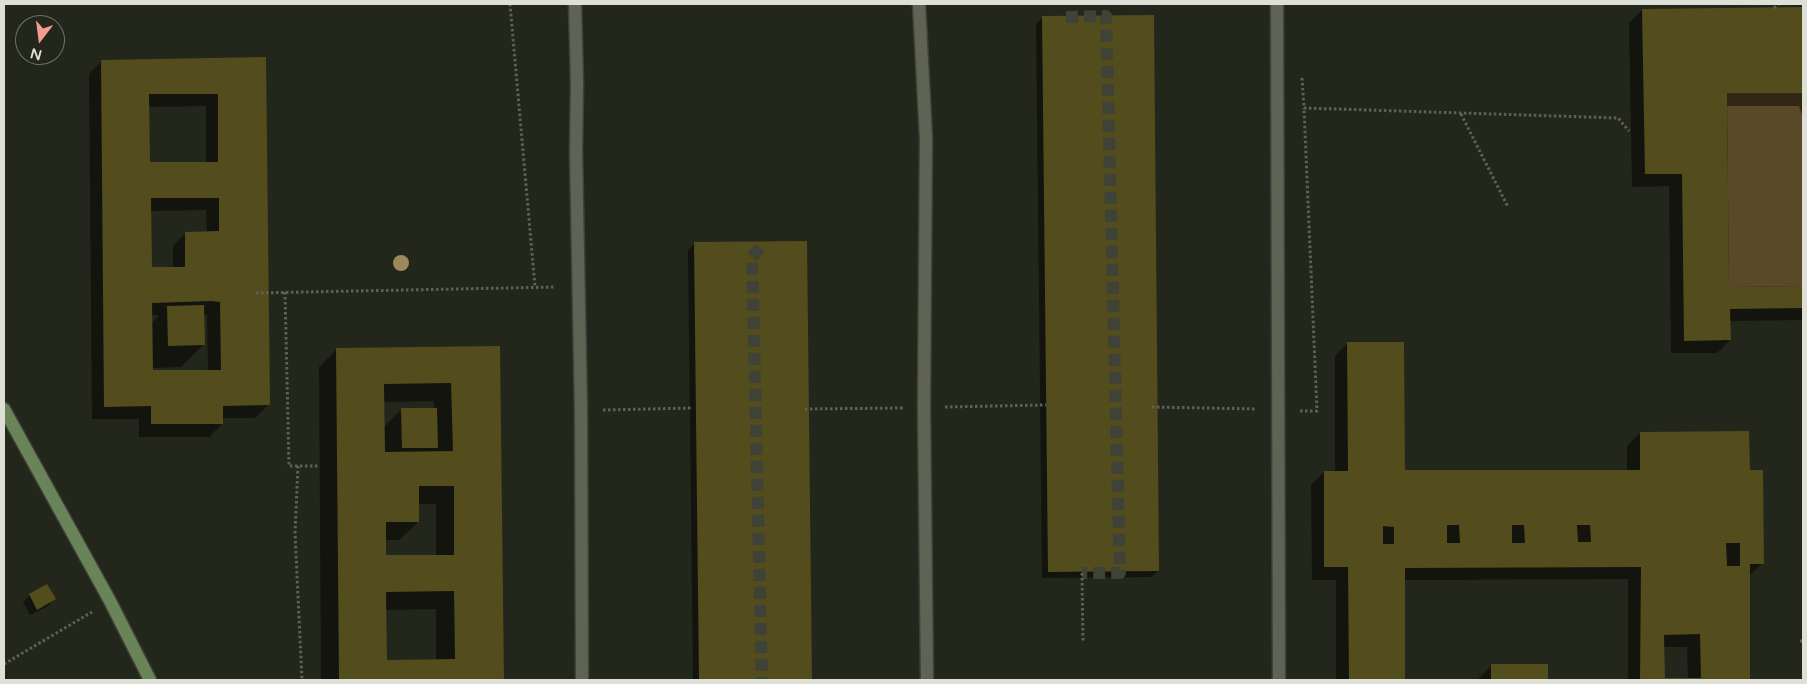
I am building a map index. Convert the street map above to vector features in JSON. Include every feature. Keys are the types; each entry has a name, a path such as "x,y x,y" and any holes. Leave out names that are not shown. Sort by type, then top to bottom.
{"street":[{"path":"4,409 110,601 150,680"}],"lane":[{"path":"575,4 580,286 582,680"},
{"path":"919,4 926,138 924,408 927,680"},
{"path":"1278,4 1279,680"}],"path":[{"path":"510,4 535,287"},
{"path":"1774,8 1779,4"},
{"path":"1152,406 1317,411 1301,70"},
{"path":"1304,108 1618,118 1629,131"},
{"path":"1461,113 1508,207"},
{"path":"256,293 580,286"},
{"path":"285,292 289,466 319,466"},
{"path":"581,412 692,408"},
{"path":"298,466 295,533 302,680"},
{"path":"1082,573 1083,642"},
{"path":"4,664 110,601"}],"shaded area":[{"path":"1727,93 1803,93 1803,286 1729,287"}],"building":[{"path":"1803,7 1803,93 1727,93 1729,287 1803,286 1803,308 1730,309 1731,340 1684,341 1682,174 1645,174 1642,9"},
{"path":"1154,15 1159,571 1048,572 1042,16"},
{"path":"266,57 270,405 223,406 223,424 151,424 151,406 104,407 101,60","holes":["149,94 218,94 218,162 150,162","151,198 219,198 219,231 185,232 185,267 152,267","220,302 221,370 153,370 152,303"]},
{"path":"807,241 812,680 699,680 694,242"},
{"path":"204,305 205,345 168,346 167,306"},
{"path":"1347,342 1404,342 1405,470 1640,470 1640,432 1749,431 1750,470 1763,470 1764,564 1750,564 1750,680 1640,680 1641,567 1405,568 1405,680 1349,680 1348,567 1324,567 1324,471 1348,471","holes":["1447,525 1459,525 1460,543 1447,543","1512,525 1524,525 1525,543 1512,543","1577,525 1590,525 1591,542 1578,542","1383,526 1394,527 1394,544 1383,544","1726,543 1740,543 1740,566 1727,566","1700,634 1701,678 1665,678 1664,635"]},
{"path":"500,346 504,680 339,680 336,348","holes":["451,383 453,451 385,452 384,384","419,486 454,486 454,555 386,555 386,522 419,522","454,591 455,659 387,660 386,592"]},
{"path":"401,408 437,408 438,448 402,448"},
{"path":"47,584 56,599 37,610 29,594"},
{"path":"1491,664 1548,664 1548,680 1491,680"}],"tunnel":[{"path":"1066,17 1106,16 1120,573 1082,573"},
{"path":"760,248 752,257 762,680"}]}
